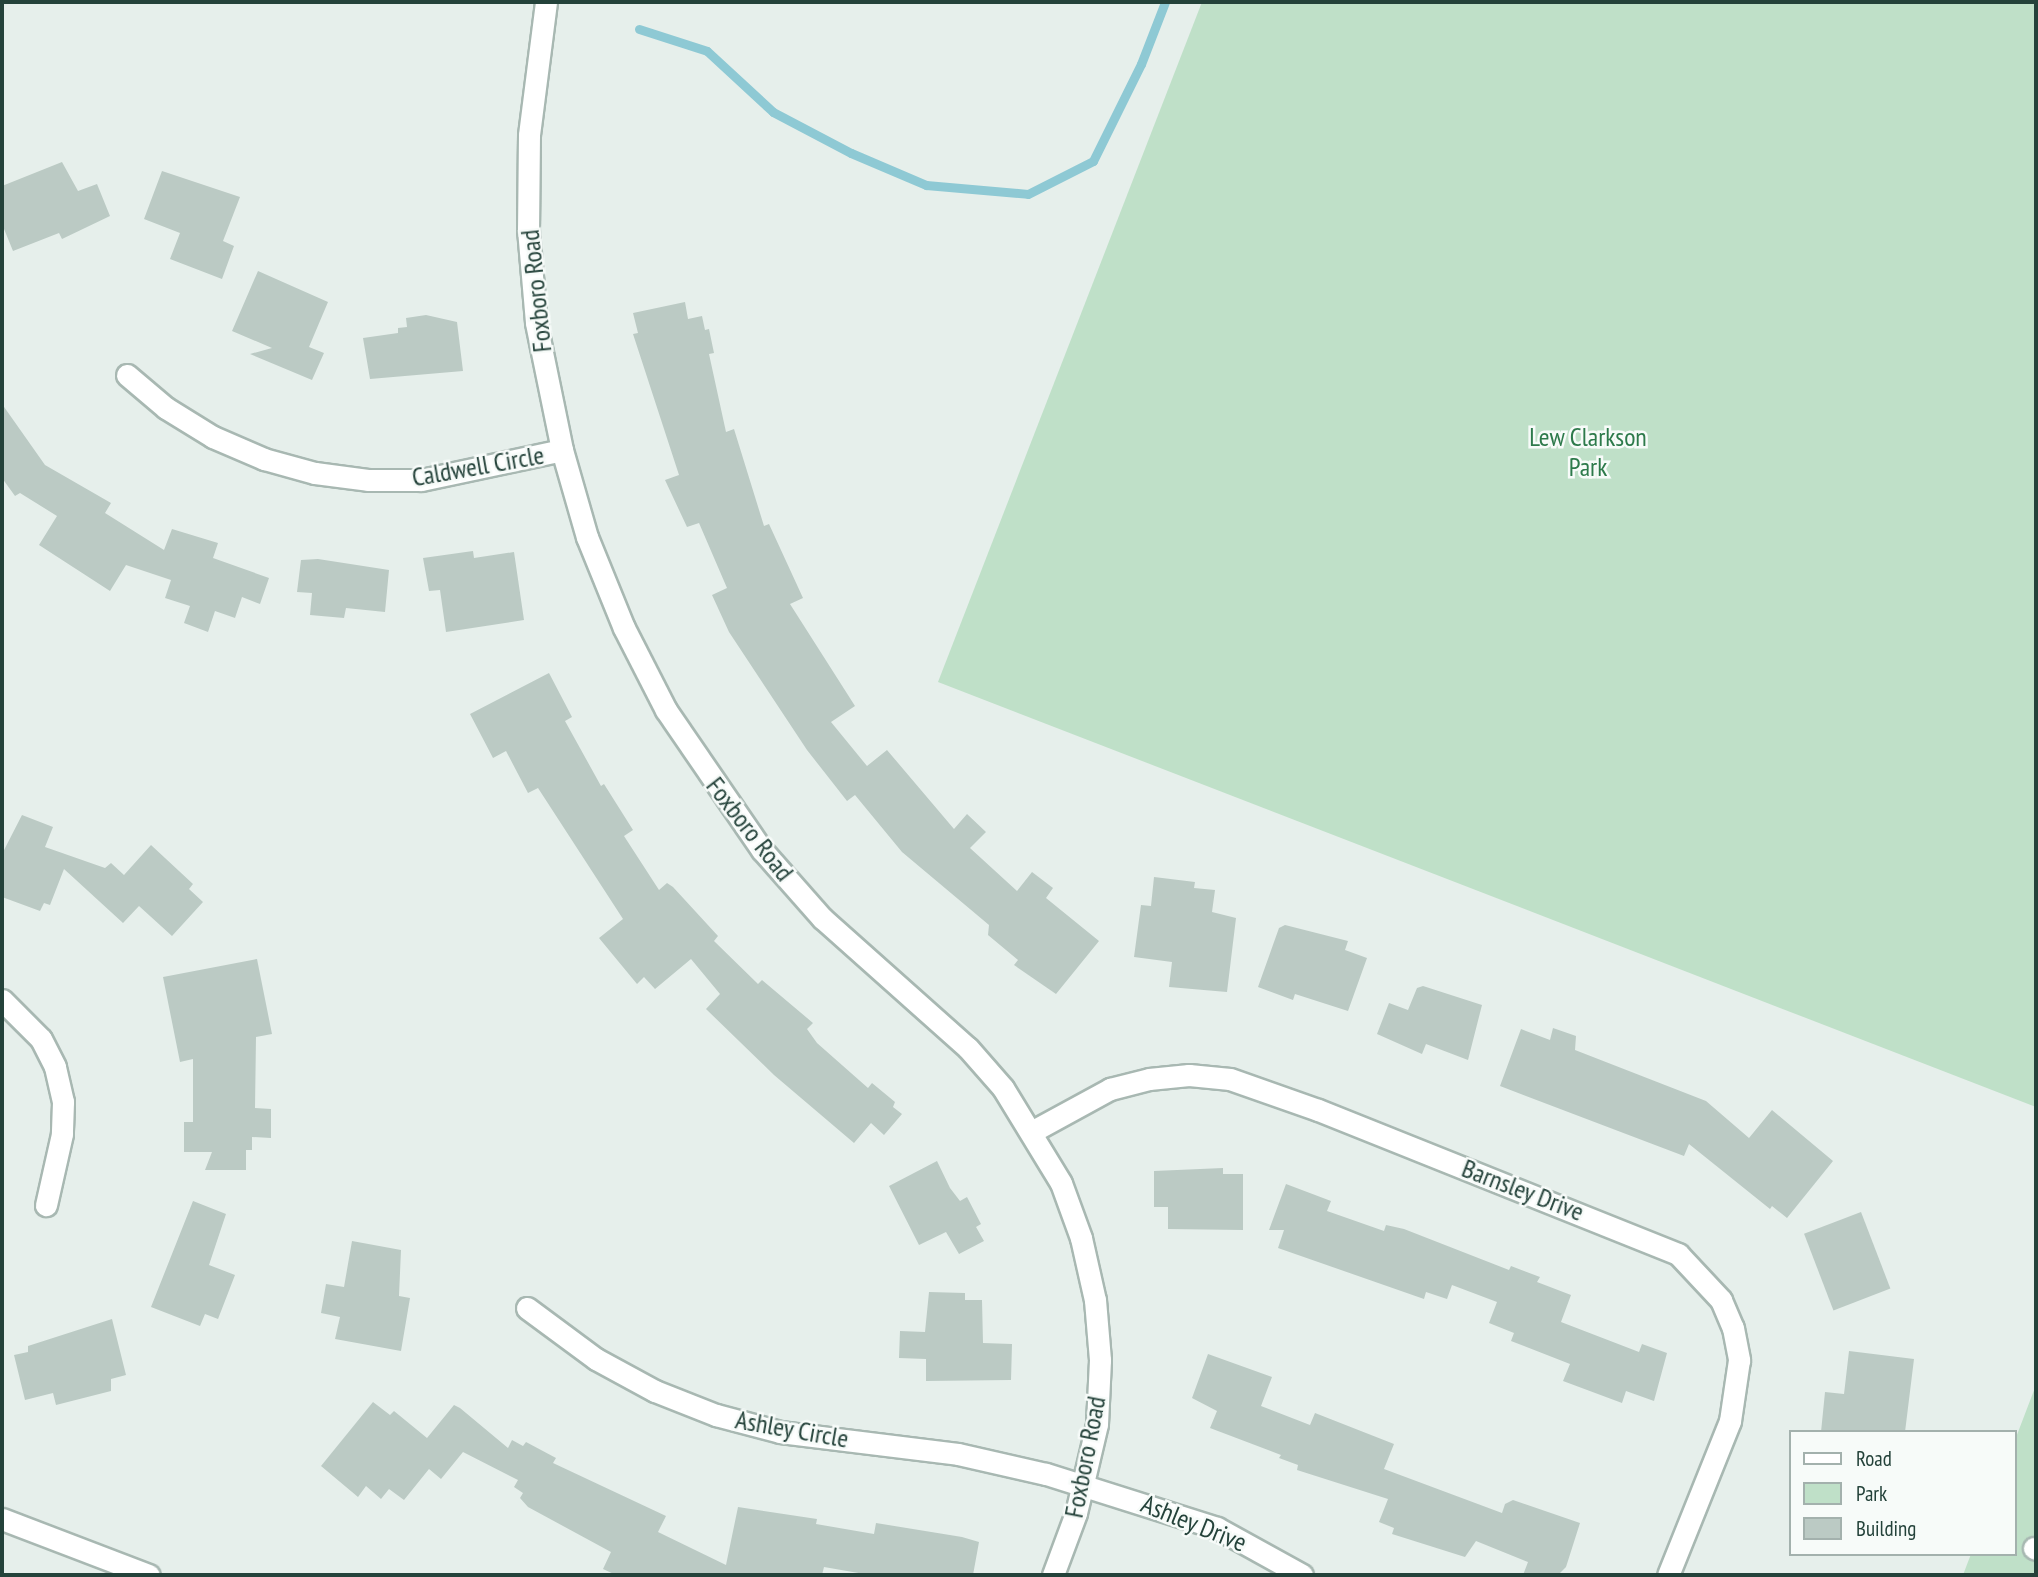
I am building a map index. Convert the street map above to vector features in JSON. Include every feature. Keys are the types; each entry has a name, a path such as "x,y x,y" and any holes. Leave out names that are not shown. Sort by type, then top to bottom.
{"street":[{"name":"Foxboro Road","path":"546,2 529,135 528,229 536,323 562,450 587,537 624,628 666,710 711,782 762,850 822,918 968,1048 1033,1131 1073,1216 1095,1300 1100,1360 1097,1424 1054,1575"},
{"name":"Caldwell Circle","path":"127,375 166,408 213,437 264,459 315,473 369,480 421,480 562,450"},
{"path":"2,1000 41,1038 55,1067 63,1102 62,1134 46,1205"},
{"name":"Barnsley Drive","path":"1033,1131 1110,1089 1136,1082 1189,1075 1230,1079 1318,1110 1678,1254 1721,1300 1739,1360 1730,1421 1668,1575"},
{"name":"Ashley Circle","path":"527,1308 596,1359 655,1391 716,1415 780,1432 958,1454 1082,1483"},
{"name":"Ashley Drive","path":"1082,1483 1217,1528 1302,1575"},
{"path":"2,1519 149,1575"}],"green space":[{"name":"Lew Clarkson Park","path":"1202,2 2036,2 2036,1107 938,682"},
{"path":"2036,1385 2036,1575 1963,1575 1970,1556 2017,1556 2017,1435"}],"building":[{"path":"62,162 78,191 97,184 110,216 62,239 59,233 13,251 2,224 2,186"},
{"path":"162,171 240,197 223,241 234,246 222,279 170,259 180,233 144,219"},
{"path":"258,271 328,302 309,347 324,353 312,380 250,354 272,348 232,331"},
{"path":"685,302 688,319 702,316 705,330 709,329 714,353 709,354 726,432 734,429 764,526 769,524 803,598 790,604 855,706 831,722 867,766 887,750 954,829 967,814 986,832 970,848 1017,891 1032,872 1053,888 1046,898 1099,941 1056,994 1014,965 1018,960 988,935 989,925 902,852 855,795 847,801 807,750 729,632 712,595 727,588 699,523 687,527 665,480 679,475 633,334 638,333 633,313"},
{"path":"426,315 457,322 463,371 370,379 363,338 398,333 398,328 407,327 406,318"},
{"path":"2,404 45,465 111,503 105,513 164,550 172,529 218,543 213,558 269,578 260,604 242,597 235,618 215,611 208,632 184,623 190,606 165,598 171,580 126,565 110,591 39,545 57,516 20,493 15,496 2,478"},
{"path":"473,551 474,558 514,552 524,620 446,632 440,590 429,591 423,558"},
{"path":"318,559 389,570 385,612 346,608 344,618 310,615 312,593 297,592 301,560"},
{"path":"549,673 572,717 565,721 601,786 604,784 633,830 624,836 659,890 667,883 673,887 718,936 714,941 758,984 762,980 813,1023 807,1029 817,1043 868,1088 872,1083 895,1102 893,1107 902,1114 884,1135 871,1123 854,1143 774,1075 706,1009 720,994 691,959 655,989 644,977 637,984 599,938 623,919 538,788 528,793 506,751 493,758 470,714"},
{"path":"22,815 53,827 45,847 105,868 111,863 124,875 151,845 193,884 189,889 203,902 172,936 139,906 123,923 64,869 50,905 44,903 40,911 2,897 2,854"},
{"path":"1154,877 1195,882 1194,888 1215,890 1212,912 1236,918 1227,992 1169,987 1172,962 1134,957 1141,905 1151,906"},
{"path":"1285,925 1348,941 1345,950 1367,958 1348,1011 1295,994 1293,1000 1258,987 1279,928"},
{"path":"257,959 272,1034 256,1037 255,1108 271,1109 271,1138 252,1137 252,1150 246,1150 246,1170 205,1170 212,1152 184,1152 184,1122 193,1122 193,1059 180,1062 163,977"},
{"path":"1423,986 1482,1005 1468,1060 1426,1044 1422,1054 1377,1034 1389,1003 1408,1010 1417,988"},
{"path":"1553,1028 1576,1036 1575,1050 1706,1101 1749,1138 1772,1110 1833,1161 1787,1218 1772,1206 1770,1209 1689,1144 1684,1156 1500,1086 1521,1029 1550,1040"},
{"path":"937,1161 950,1188 960,1201 967,1197 981,1224 976,1227 984,1241 959,1254 946,1232 919,1245 889,1186"},
{"path":"1223,1168 1223,1174 1243,1174 1243,1230 1168,1229 1168,1207 1154,1207 1154,1171"},
{"path":"1286,1184 1331,1201 1327,1211 1384,1231 1386,1225 1404,1229 1509,1270 1511,1266 1540,1277 1537,1282 1571,1295 1561,1322 1639,1352 1642,1344 1667,1353 1654,1401 1626,1391 1622,1403 1563,1381 1570,1364 1511,1341 1514,1333 1489,1323 1497,1302 1452,1285 1447,1299 1426,1292 1424,1299 1278,1248 1284,1230 1269,1230"},
{"path":"193,1201 226,1214 209,1265 235,1275 218,1319 205,1314 200,1326 151,1307"},
{"path":"1861,1212 1890,1289 1833,1310 1804,1234"},
{"path":"352,1241 401,1250 399,1296 410,1298 401,1351 335,1339 340,1317 321,1313 326,1284 344,1287"},
{"path":"929,1292 965,1293 965,1300 982,1300 983,1343 1012,1344 1011,1380 926,1381 926,1359 899,1358 900,1331 925,1332"},
{"path":"112,1319 126,1375 111,1379 111,1391 56,1405 53,1393 25,1400 14,1355 28,1352 28,1346"},
{"path":"1849,1351 1914,1359 1905,1430 1821,1430 1825,1392 1844,1394"},
{"path":"1208,1354 1272,1377 1261,1406 1310,1425 1315,1413 1394,1444 1384,1469 1502,1513 1505,1504 1513,1500 1580,1523 1566,1567 1558,1575 1523,1575 1528,1562 1476,1541 1465,1557 1392,1534 1394,1528 1379,1522 1388,1499 1297,1470 1298,1465 1279,1458 1281,1455 1210,1428 1217,1411 1192,1398"},
{"path":"373,1402 390,1415 394,1411 427,1438 454,1405 508,1448 512,1440 523,1446 526,1442 556,1458 553,1463 666,1516 658,1532 726,1565 738,1507 817,1519 816,1524 874,1534 876,1523 962,1537 979,1542 973,1575 870,1575 824,1567 822,1575 616,1575 603,1569 611,1552 528,1507 520,1498 523,1493 514,1487 518,1480 463,1452 441,1479 429,1469 404,1500 389,1489 381,1499 366,1486 358,1497 321,1466"}],"waterway":[{"path":"639,29 707,51 773,112 851,153 926,185 1028,194 1093,161 1141,64 1165,2"}]}
